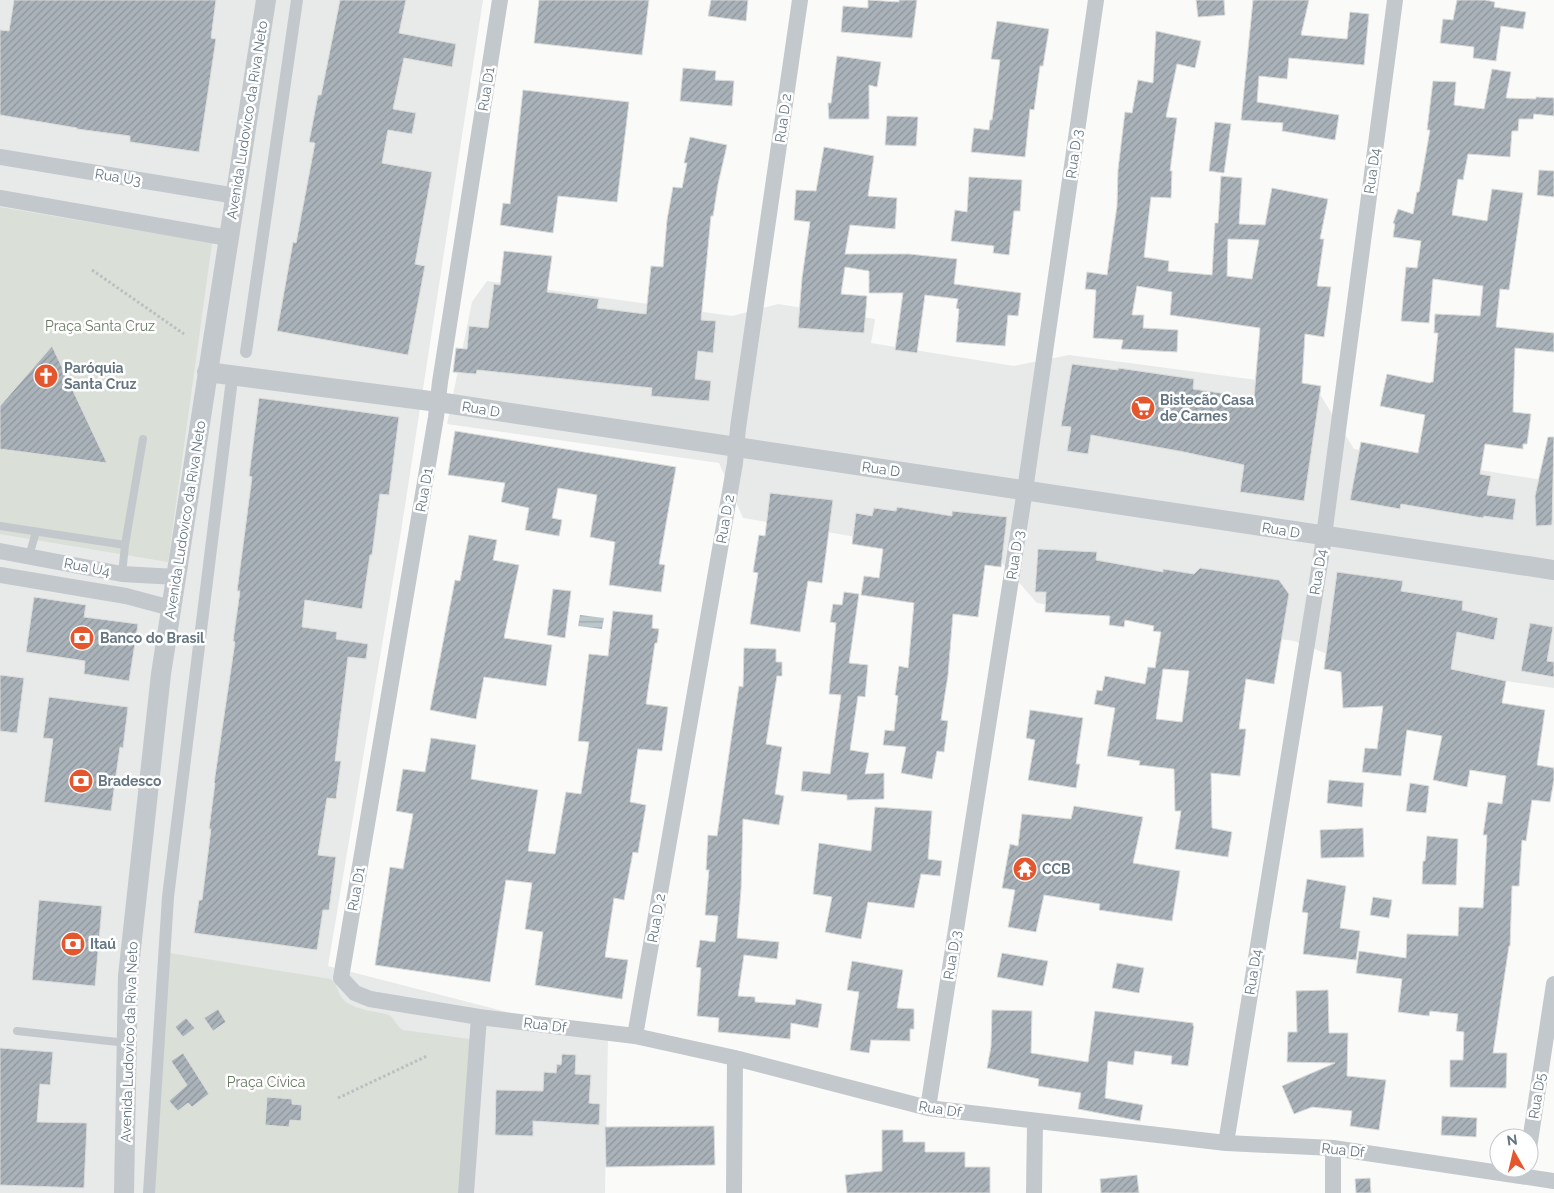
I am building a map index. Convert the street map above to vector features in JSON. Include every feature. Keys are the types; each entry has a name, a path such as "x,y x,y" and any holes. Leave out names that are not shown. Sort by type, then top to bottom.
{"street":[{"name":"Avenida Ludovico da Riva Neto","path":"124,1193 128,976 161,674 266,0"},
{"path":"246,352 297,0"},
{"name":"Rua D1","path":"341,978 438,402 500,0"},
{"name":"Rua D 2","path":"635,1036 737,448 738,428 800,0"},
{"name":"Rua D 3","path":"928,1108 1025,490 1096,0"},
{"name":"Rua D4","path":"1226,1143 1323,537 1395,0"},
{"name":"Rua U3","path":"0,157 236,196"},
{"path":"0,198 228,238"},
{"name":"Rua D","path":"207,372 438,402 1025,490 1323,537 1554,570"},
{"path":"149,1193 168,897 231,387"},
{"name":"Rua U4","path":"0,551 122,574 176,577"},
{"path":"22,578 29,556"},
{"name":"Rua U4","path":"0,575 126,596 171,608"},
{"name":"Rua Df","path":"341,978 355,993 370,999 479,1017 635,1036 735,1058 928,1108 1226,1143 1333,1148 1489,1168"},
{"name":"Rua D5","path":"1532,1128 1554,984"},
{"path":"466,1193 479,1017"},
{"path":"734,1193 735,1058"},
{"path":"1034,1193 1035,1122"},
{"path":"1333,1148 1333,1193"},
{"name":"Rua Df","path":"1539,1176 1554,1181"}],"lane":[{"path":"122,574 143,439"},
{"path":"0,526 125,545"},
{"path":"29,556 36,532"},
{"path":"17,1031 127,1042"}],"path":[{"path":"92,270 184,334"},
{"path":"338,1098 427,1056"}],"shaded area":[{"path":"0,0 483,0 400,538 328,966 608,1038 605,1193 0,1193"},
{"path":"487,281 732,316 778,304 875,319 871,343 1014,366 1069,355 1316,388 1354,449 1554,482 1554,688 1330,655 1294,641 1037,603 1000,561 743,518 719,463 447,424 472,302"},
{"path":"580,615 604,618 602,629 578,626"}],"green space":[{"name":"Praça Santa Cruz","path":"0,207 212,243 168,562 0,534"},
{"name":"Praça Cívica","path":"163,952 331,979 347,1003 358,1008 389,1015 403,1030 477,1040 469,1193 146,1193"}],"building":[{"path":"14,0 216,0 211,38 216,39 199,152 130,142 130,136 77,129 0,115 0,30 9,31"},
{"path":"340,0 406,0 399,33 456,44 452,67 404,58 393,109 416,113 412,134 388,130 382,163 432,172 415,264 425,266 408,355 277,331 293,242 296,243 315,143 309,142 318,95 321,95"},
{"path":"539,0 649,0 642,55 534,43"},
{"path":"711,0 748,0 746,21 708,16"},
{"path":"868,0 899,2 899,0 917,0 912,38 841,32 843,6 868,8"},
{"path":"1196,0 1224,0 1225,15 1198,17"},
{"path":"1253,0 1309,0 1301,35 1347,39 1350,12 1369,14 1364,65 1289,58 1287,79 1259,76 1257,102 1339,115 1335,140 1282,131 1283,123 1241,120"},
{"path":"1457,0 1485,0 1495,2 1494,7 1526,12 1523,29 1501,26 1496,61 1473,58 1474,47 1440,43 1443,19 1453,20"},
{"path":"997,21 1049,29 1043,66 1040,66 1034,110 1030,109 1025,157 971,152 974,128 989,130 990,120 992,120 1000,60 991,59"},
{"path":"1156,31 1201,41 1195,68 1177,64 1166,117 1177,118 1170,171 1172,171 1171,198 1151,197 1144,257 1169,261 1168,271 1212,275 1215,223 1218,223 1221,176 1242,178 1239,224 1265,225 1272,188 1328,199 1320,239 1324,239 1317,286 1331,287 1324,337 1305,334 1302,383 1321,386 1304,501 1240,492 1244,465 1184,452 1091,435 1088,454 1067,451 1071,427 1061,426 1072,364 1118,370 1118,368 1194,379 1193,389 1254,398 1260,328 1170,315 1172,292 1137,286 1132,315 1144,315 1143,328 1178,330 1177,352 1121,349 1123,340 1093,338 1096,290 1085,289 1087,272 1107,275 1117,206 1118,170 1125,112 1132,113 1138,80 1153,83","holes":["1228,239 1259,240 1252,279 1227,276"]},
{"path":"837,56 881,62 877,87 869,85 869,119 829,119 828,103 831,103"},
{"path":"683,68 716,71 715,80 734,81 732,106 680,101"},
{"path":"1492,69 1511,72 1506,98 1554,98 1554,116 1534,114 1533,119 1519,119 1518,131 1512,131 1510,157 1468,154 1463,180 1458,179 1452,215 1487,221 1492,189 1523,193 1509,290 1500,289 1496,327 1554,333 1554,352 1515,348 1513,412 1531,414 1527,444 1523,444 1523,449 1485,444 1480,474 1491,476 1487,495 1516,499 1513,520 1484,516 1483,518 1401,504 1400,509 1350,500 1361,442 1418,453 1425,415 1380,406 1387,374 1433,382 1438,333 1434,333 1435,314 1480,316 1483,286 1433,279 1429,323 1401,321 1406,267 1417,268 1421,241 1393,237 1395,224 1393,223 1398,209 1413,214 1417,192 1419,192 1430,130 1427,130 1433,81 1456,82 1454,105 1484,109"},
{"path":"523,90 629,102 617,202 558,196 553,233 500,225 503,203 510,204"},
{"path":"887,116 918,117 916,146 885,145"},
{"path":"1215,122 1231,124 1224,173 1209,171"},
{"path":"690,137 727,145 713,216 711,216 701,320 716,321 713,353 698,351 695,379 711,381 709,401 651,396 652,388 477,370 476,374 453,372 456,348 467,349 469,326 488,328 494,284 500,285 504,251 552,256 547,292 599,299 597,308 646,314 651,266 663,267 667,220 673,187 682,188 687,163 684,163"},
{"path":"824,147 874,156 868,196 897,198 895,229 850,225 845,254 909,254 957,259 954,284 1021,293 1018,316 1008,315 1005,346 956,342 959,309 956,308 958,299 925,295 917,353 895,350 903,293 869,293 869,271 845,267 841,294 867,296 864,333 798,328 802,278 810,222 794,220 796,190 816,191"},
{"path":"1539,170 1554,171 1554,197 1537,195"},
{"path":"969,177 1022,180 1020,211 1014,211 1009,255 993,253 994,246 951,241 955,210 967,212"},
{"name":"Paróquia Santa Cruz","path":"52,346 107,463 0,449 0,406"},
{"path":"259,398 399,417 389,495 380,494 372,555 370,555 362,609 305,600 302,627 337,632 336,639 368,644 366,659 348,657 335,761 341,761 336,799 327,798 318,855 336,857 329,910 323,910 317,950 194,933 199,900 202,900 211,829 209,829 214,783 235,642 233,641 240,591 237,591 252,477 249,476"},
{"path":"455,431 676,467 659,564 665,565 661,592 609,585 615,542 590,537 597,495 558,488 552,518 562,520 559,536 525,530 529,508 501,502 505,483 448,475"},
{"path":"1548,437 1554,437 1552,525 1536,526 1535,496"},
{"path":"770,493 833,500 822,583 808,581 800,632 750,624 758,573 753,572 759,535 765,536"},
{"path":"897,507 952,516 952,511 1007,517 1001,567 985,565 978,617 953,614 948,675 941,720 948,721 944,752 937,751 932,779 901,773 906,747 883,745 885,730 894,731 898,696 895,695 899,666 908,668 914,603 861,595 864,576 879,578 883,549 852,544 856,513 872,516 874,508 896,511"},
{"path":"469,535 497,540 493,560 519,565 504,638 552,645 546,686 484,677 476,719 430,710 455,580 460,581"},
{"path":"1038,549 1097,552 1096,560 1163,572 1163,569 1194,574 1200,568 1279,580 1289,594 1274,684 1246,679 1239,729 1246,729 1240,776 1211,773 1212,828 1232,832 1228,857 1175,849 1181,811 1175,811 1174,769 1139,765 1140,761 1107,756 1115,708 1094,704 1097,690 1102,691 1105,676 1145,684 1148,667 1155,668 1161,632 1153,631 1154,626 1125,620 1124,627 1109,625 1110,616 1045,612 1046,592 1035,592","holes":["1163,669 1189,671 1182,722 1156,719"]},
{"path":"1337,572 1403,581 1401,591 1463,601 1462,610 1498,618 1494,640 1457,632 1451,669 1506,681 1502,703 1545,710 1537,765 1554,768 1554,780 1550,802 1532,800 1526,841 1522,840 1519,886 1512,886 1510,946 1493,1053 1507,1053 1506,1088 1450,1087 1450,1060 1463,1060 1464,1032 1456,1031 1458,1014 1430,1011 1429,1016 1398,1012 1402,979 1356,973 1359,951 1406,958 1407,934 1458,936 1459,907 1483,908 1487,835 1483,835 1488,802 1502,804 1506,776 1470,770 1467,787 1433,780 1442,736 1407,730 1401,776 1362,772 1365,748 1377,749 1383,706 1343,708 1341,672 1324,669"},
{"path":"553,589 571,591 565,638 547,635"},
{"path":"844,592 859,594 849,663 868,665 865,697 858,696 850,750 869,753 865,774 884,773 884,799 847,800 847,795 801,791 803,771 830,774 841,695 829,694 836,623 830,622 833,604 842,605"},
{"name":"Banco do Brasil","path":"34,597 86,605 84,617 138,624 129,681 84,674 85,661 26,652"},
{"path":"613,611 653,615 652,628 659,629 657,643 655,643 646,704 668,707 662,751 638,749 630,802 646,805 638,853 633,852 624,900 614,898 605,957 628,960 622,999 535,985 543,932 525,929 532,883 506,880 490,982 375,965 390,867 403,869 413,814 396,811 403,769 425,772 431,738 476,745 471,779 538,790 528,851 555,854 566,792 581,794 589,742 578,741 589,654 608,656"},
{"path":"1530,623 1553,627 1547,661 1554,662 1554,677 1521,671"},
{"path":"744,648 776,649 776,662 782,662 782,676 777,676 766,744 782,747 775,794 784,796 779,825 743,819 741,890 737,938 779,942 777,959 744,955 738,996 755,997 755,1002 795,1005 796,999 822,1004 818,1028 791,1023 790,1039 718,1032 719,1018 697,1016 701,968 696,967 700,940 715,942 718,916 705,915 709,870 706,870 708,835 717,836 739,686 743,687"},
{"path":"0,675 24,678 17,733 0,731"},
{"path":"49,697 128,707 123,748 120,747 111,811 44,802 53,739 43,738"},
{"path":"1030,710 1083,718 1076,764 1080,764 1076,788 1028,780 1035,740 1026,738"},
{"path":"1329,780 1364,783 1362,807 1327,803"},
{"path":"1410,783 1429,786 1426,813 1406,811"},
{"path":"1074,806 1143,817 1133,863 1180,871 1172,921 1099,910 1100,904 1044,895 1036,932 1008,927 1015,890 1002,888 1010,844 1018,846 1022,814 1071,819"},
{"path":"875,807 932,811 928,859 942,861 940,876 921,874 914,908 868,902 861,939 825,932 832,897 813,894 819,843 871,851"},
{"path":"1363,828 1364,857 1321,858 1320,830"},
{"path":"1427,836 1458,839 1456,885 1422,884"},
{"path":"1307,879 1346,886 1340,928 1360,931 1356,960 1303,954 1308,913 1302,912"},
{"path":"1373,897 1392,900 1389,918 1370,915"},
{"name":"Itaú","path":"39,900 102,906 95,986 32,980"},
{"path":"1002,953 1048,961 1043,986 997,977"},
{"path":"852,961 903,970 897,1008 914,1009 914,1029 910,1029 910,1041 871,1040 869,1053 850,1050 859,992 847,990"},
{"path":"1117,963 1144,968 1139,993 1112,988"},
{"path":"1328,990 1329,1033 1348,1033 1347,1076 1386,1080 1379,1130 1350,1126 1352,1111 1312,1107 1294,1114 1282,1086 1335,1063 1287,1062 1288,1032 1297,1032 1296,991"},
{"path":"218,1009 226,1022 213,1031 204,1018"},
{"path":"992,1010 1032,1011 1031,1053 1088,1062 1095,1011 1193,1023 1188,1066 1171,1064 1172,1056 1135,1051 1133,1065 1108,1061 1105,1098 1143,1105 1140,1121 1078,1109 1081,1093 1038,1086 1039,1079 987,1068 991,1047"},
{"path":"186,1018 195,1028 183,1037 175,1027"},
{"path":"0,1048 53,1052 50,1085 40,1084 37,1122 87,1123 84,1188 0,1185"},
{"path":"183,1053 209,1094 192,1107 188,1103 178,1111 169,1101 187,1085 171,1061"},
{"path":"562,1054 576,1055 575,1074 591,1075 589,1103 600,1104 599,1125 533,1121 533,1136 495,1135 496,1090 543,1091 544,1072 556,1073 557,1064 561,1065"},
{"path":"267,1097 292,1099 292,1104 302,1105 301,1121 290,1120 289,1127 265,1125"},
{"path":"1442,1116 1477,1118 1476,1137 1441,1135"},
{"path":"714,1126 715,1165 606,1167 605,1127"},
{"path":"882,1130 903,1130 903,1142 925,1142 925,1152 965,1152 965,1167 990,1167 990,1193 847,1193 845,1175 882,1171"},
{"path":"1137,1175 1139,1193 1101,1193 1100,1179"},
{"path":"1370,1178 1371,1193 1356,1193 1355,1179"}],"place":[{"name":"Paróquia Santa Cruz","path":"46,376"},
{"name":"Bistecão Casa de Carnes","path":"1143,408"},
{"name":"Banco do Brasil","path":"82,638"},
{"name":"Bradesco","path":"81,781"},
{"name":"CCB","path":"1025,869"},
{"name":"Itaú","path":"73,944"}]}
